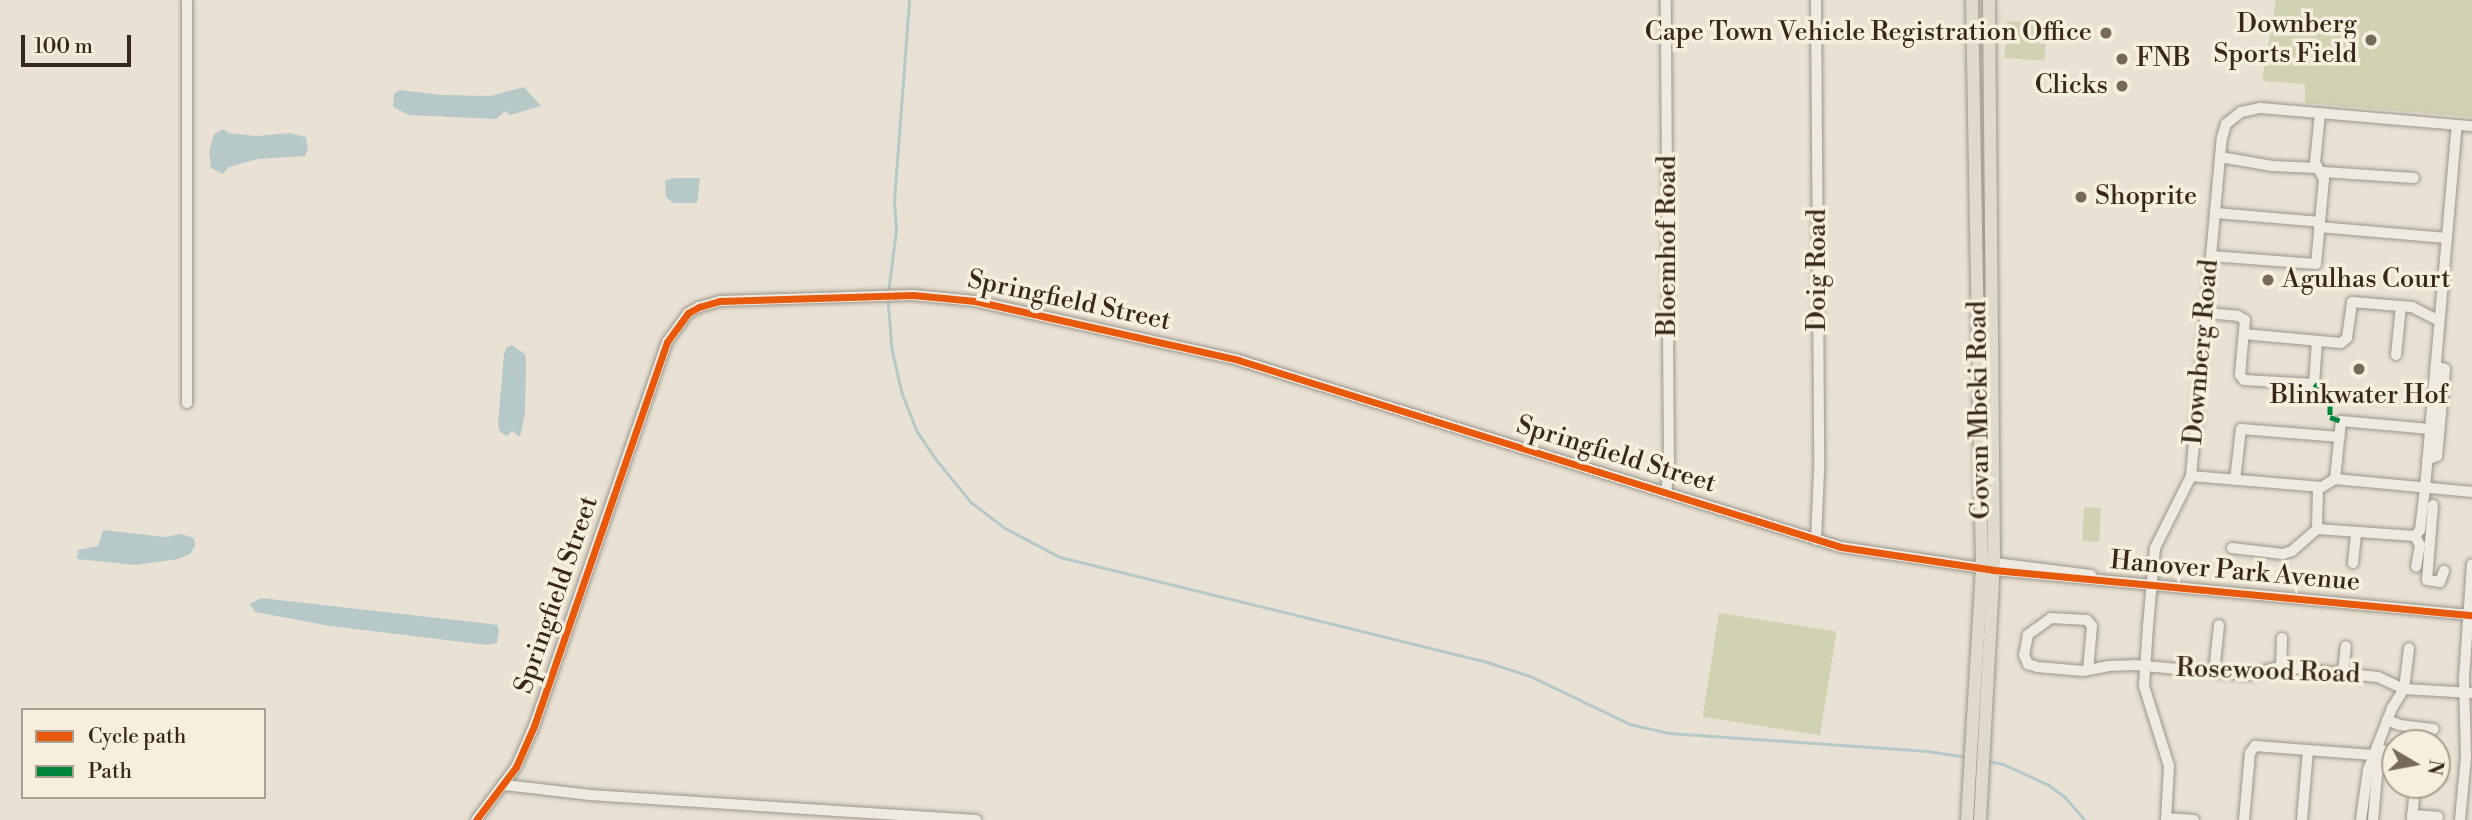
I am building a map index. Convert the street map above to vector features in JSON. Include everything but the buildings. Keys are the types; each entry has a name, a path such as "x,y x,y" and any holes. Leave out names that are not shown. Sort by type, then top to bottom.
{"main road":[{"name":"Govan Mbeki Road","path":"1972,0 1988,565"},
{"name":"Govan Mbeki Road","path":"1980,820 1977,764 1988,565 1989,0"},
{"name":"Govan Mbeki Road","path":"1967,820 1977,764"}],"street":[{"path":"187,0 187,403"},
{"name":"Bloemhof Road","path":"1666,0 1669,469 1666,492"},
{"name":"Doig Road","path":"1816,0 1819,468 1816,540"},
{"name":"Downberg Road","path":"2166,819 2168,766 2148,702 2144,667 2155,548 2191,476 2220,157 2226,124 2241,112 2260,108 2472,126"},
{"path":"2211,256 2316,264 2320,225 2320,113"},
{"path":"2444,571 2440,582 2427,580 2425,488 2457,125"},
{"path":"2220,157 2255,160 2272,166 2414,178"},
{"path":"2216,213 2447,238"},
{"name":"Springfield Street","path":"476,820 505,785 534,726 656,372 676,326 688,313 709,302 939,296 1003,306 1238,360 1816,540 1859,550 1988,565"},
{"path":"2244,334 2338,343 2345,340 2352,302 2414,308 2439,321"},
{"path":"2396,355 2401,306"},
{"path":"2206,313 2242,317 2242,379 2314,384 2318,341"},
{"path":"2427,460 2437,456 2444,382 2444,368 2435,366"},
{"path":"2191,476 2318,487 2330,485 2336,479 2341,421 2430,429"},
{"path":"2235,480 2243,428 2340,437"},
{"path":"2336,479 2472,492"},
{"path":"2317,529 2318,487"},
{"path":"2415,536 2426,522 2433,505"},
{"path":"2232,548 2283,554 2292,551 2317,529 2415,536"},
{"path":"2353,563 2356,533"},
{"path":"2415,536 2420,545 2416,567"},
{"path":"2460,820 2466,757 2472,564"},
{"name":"Hanover Park Avenue","path":"1988,565 2073,570 2115,581 2151,586 2470,614"},
{"name":"Rosewood Road","path":"2088,670 2091,622 2080,618 2051,618 2028,635 2024,655 2028,664 2088,670 2108,666 2144,667 2253,675 2281,667 2378,677 2404,689 2468,693"},
{"path":"2214,672 2219,625"},
{"path":"2281,667 2283,638"},
{"path":"2343,673 2346,646"},
{"path":"2361,820 2364,786 2375,750 2404,689 2409,648"},
{"path":"2388,720 2400,725 2434,729"},
{"path":"2244,820 2252,749 2259,746 2385,752 2377,774 2373,820"},
{"path":"2302,820 2308,750"},
{"path":"505,785 590,795 976,820"},
{"path":"2414,799 2412,817 2438,817"},
{"path":"2166,819 2194,820"}],"green space":[{"name":"Downberg Sports Field","path":"2276,0 2472,0 2472,117 2305,103 2305,84 2262,81"},
{"path":"2007,21 2047,24 2044,61 2004,58"},
{"path":"2084,507 2101,508 2099,542 2082,541"},
{"path":"1719,613 1837,632 1820,735 1703,717"}],"shaded area":[{"path":"524,87 541,106 510,115 505,111 496,119 409,115 393,107 394,94 400,90 441,95 490,96"},
{"path":"224,129 228,133 257,136 290,133 306,137 308,148 305,156 258,159 229,167 223,174 211,168 209,152 214,134"},
{"path":"673,178 700,178 697,203 673,203 666,197 665,181"},
{"path":"512,345 525,354 526,362 525,413 520,437 512,431 507,436 500,432 498,424 504,354 507,347"},
{"path":"103,530 165,537 181,534 194,538 195,546 190,554 178,559 136,565 77,559 78,550 98,546"},
{"path":"261,598 497,625 499,631 497,643 488,645 330,626 255,612 250,604"}],"waterway":[{"path":"888,292 896,230 894,201 909,0"},
{"path":"888,299 892,349 902,393 917,431 971,502 1005,528 1060,557 1490,663 1528,675 1630,724 1669,733 1927,751 1968,757"},
{"path":"1988,761 2003,764 2049,785 2065,797 2085,820"}],"marked path":[{"path":"2314,384 2322,389 2330,404 2330,417 2341,421"}],"cycle path":[{"path":"476,820 516,767 534,726 667,342 688,313 720,301 913,295 975,301 1238,360 1841,547 1994,570 2472,615"}],"place":[{"name":"Cape Town Vehicle Registration Office","path":"2106,33"},
{"name":"Downberg Sports Field","path":"2371,40"},
{"name":"FNB","path":"2122,59"},
{"name":"Clicks","path":"2122,86"},
{"name":"Shoprite","path":"2081,197"},
{"name":"Agulhas Court","path":"2268,280"},
{"name":"Blinkwater Hof","path":"2359,369"}]}
